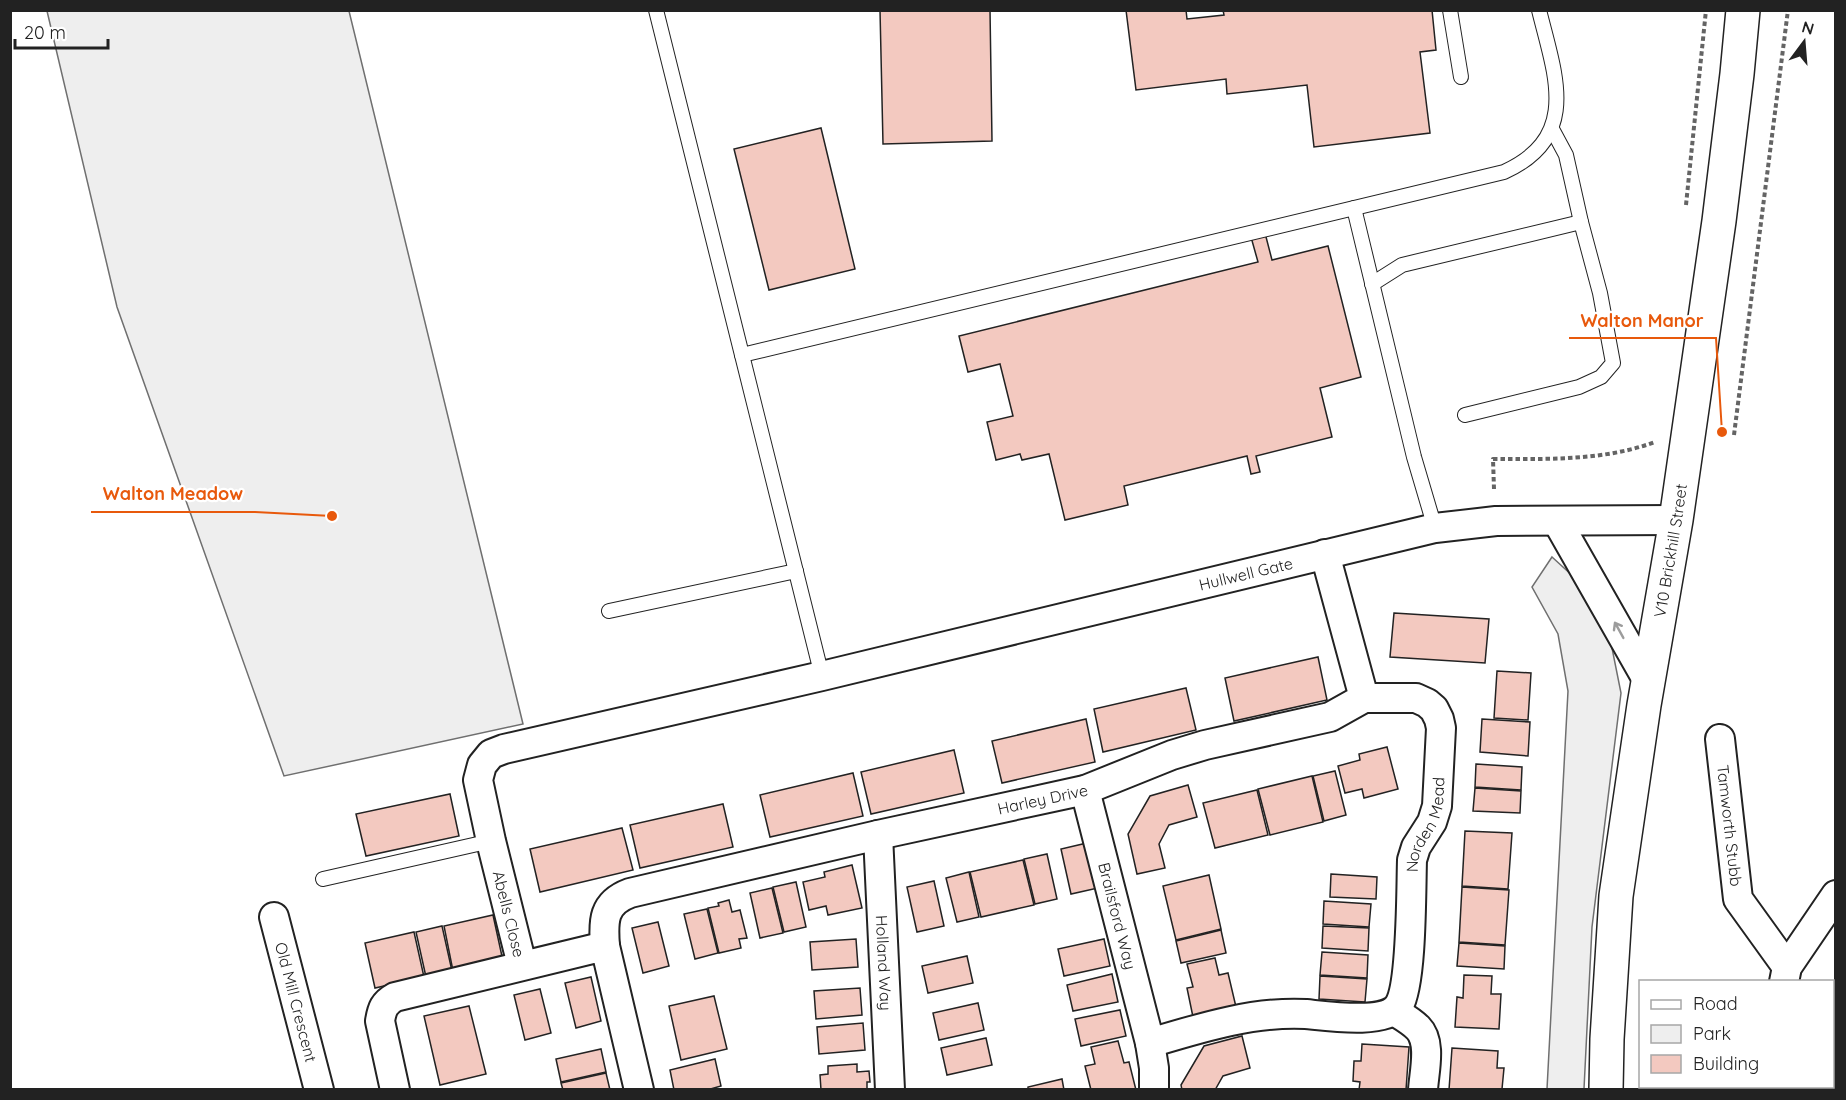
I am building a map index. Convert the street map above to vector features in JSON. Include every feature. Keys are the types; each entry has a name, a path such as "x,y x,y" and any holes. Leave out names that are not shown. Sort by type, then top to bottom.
{"street":[{"name":"V10 Brickhill Street","path":"1606,1089 1606,1039 1616,896 1648,681 1676,520 1719,221 1743,10"},
{"name":"Hullwell Gate","path":"491,841 478,780 482,765 491,754 504,749 822,676 1435,528 1496,521 1676,520"},
{"path":"1557,521 1648,681"},
{"path":"1326,554 1364,699"},
{"name":"Norden Mead","path":"1364,699 1416,698 1434,709 1442,728 1437,806 1432,822 1413,853 1407,961 1402,998 1394,1011"},
{"name":"Harley Drive","path":"639,1089 605,946 606,914 610,906 623,895 878,835 1085,790 1172,755 1205,745 1330,717 1364,699"},
{"name":"Tamworth Stubb","path":"1720,739 1738,899 1785,974 1836,895"},
{"name":"Brailsford Way","path":"1085,790 1150,1043"},
{"name":"Holland Way","path":"878,835 890,1089"},
{"name":"Abells Close","path":"395,1089 380,1021 381,1010 387,1002 522,965 491,841"},
{"name":"Old Mill Crescent","path":"274,917 319,1089"},
{"path":"522,965 605,946"},
{"path":"1154,1089 1154,1068 1150,1043 1266,1015 1292,1014 1359,1018 1394,1011 1412,1022 1422,1033 1426,1050 1423,1089"}],"lane":[{"path":"656,10 822,676"},
{"path":"1450,10 1461,77"},
{"path":"742,355 1504,172 1518,166 1542,146 1552,129 1557,105 1556,81 1539,10"},
{"path":"1465,416 1579,387 1600,377 1613,363 1600,293 1566,155 1552,129"},
{"path":"1354,208 1414,457 1435,528"},
{"path":"1372,284 1402,265 1581,222"},
{"path":"609,611 796,571"},
{"path":"323,879 491,841"}],"path":[{"path":"1685,209 1706,10"},
{"path":"1734,435 1788,10"},
{"path":"1494,489 1493,459 1574,459 1631,451 1656,441"}],"green space":[{"path":"47,11 349,11 523,724 284,776 117,307"},
{"path":"1552,557 1587,589 1608,628 1621,693 1592,927 1584,1089 1547,1089 1568,691 1558,634 1532,587"}],"building":[{"path":"880,10 990,10 992,141 883,144"},
{"path":"1126,10 1186,10 1187,19 1224,15 1223,10 1432,10 1436,50 1420,52 1430,133 1314,147 1307,85 1227,94 1226,79 1136,90"},
{"path":"821,128 855,269 769,290 734,149"},
{"path":"1265,233 1272,260 1328,246 1361,377 1320,388 1332,437 1256,456 1260,472 1251,474 1247,456 1124,486 1128,505 1065,520 1049,454 1022,460 1020,454 996,460 987,422 1013,416 1000,364 968,372 959,336 1258,262 1251,237"},
{"path":"1394,613 1489,619 1485,663 1390,657"},
{"path":"1318,657 1327,700 1234,721 1225,678"},
{"path":"1497,671 1531,673 1528,720 1494,718"},
{"path":"1186,688 1196,730 1103,752 1094,709"},
{"path":"1086,719 1095,762 1002,783 992,741"},
{"path":"1482,719 1530,722 1528,756 1480,752"},
{"path":"1387,747 1398,789 1364,798 1362,789 1345,793 1338,766 1360,760 1359,754"},
{"path":"954,750 964,793 871,814 861,772"},
{"path":"1476,764 1522,767 1521,790 1475,787"},
{"path":"1335,771 1346,815 1324,821 1313,776"},
{"path":"853,773 863,816 770,837 760,795"},
{"path":"1312,776 1323,822 1270,835 1258,789"},
{"path":"1188,785 1197,817 1169,825 1159,844 1165,868 1137,874 1128,834 1150,796"},
{"path":"1475,788 1521,791 1520,813 1473,811"},
{"path":"1257,790 1268,835 1215,848 1203,803"},
{"path":"450,794 459,836 366,856 356,814"},
{"path":"723,804 733,847 640,868 630,825"},
{"path":"622,828 633,870 540,892 530,849"},
{"path":"1465,831 1512,833 1508,889 1462,886"},
{"path":"1087,843 1098,888 1071,894 1061,849"},
{"path":"1047,854 1057,899 1035,904 1024,859"},
{"path":"1023,860 1034,905 981,917 970,872"},
{"path":"852,865 862,908 828,915 826,906 809,910 803,882 825,877 824,872"},
{"path":"969,872 979,917 957,922 946,878"},
{"path":"1331,874 1377,877 1376,899 1330,897"},
{"path":"1209,875 1221,929 1176,940 1163,886"},
{"path":"934,881 944,926 917,932 907,887"},
{"path":"796,882 806,927 784,932 773,887"},
{"path":"1462,887 1509,890 1505,945 1459,942"},
{"path":"772,888 783,933 760,938 750,893"},
{"path":"729,900 732,912 740,910 747,938 739,939 741,948 719,953 708,908 719,906 718,903"},
{"path":"1324,901 1371,904 1369,927 1323,924"},
{"path":"707,909 718,953 695,959 684,914"},
{"path":"493,915 503,961 453,971 444,926"},
{"path":"658,922 669,966 643,973 632,928"},
{"path":"442,926 452,971 426,977 416,932"},
{"path":"1323,926 1369,928 1368,951 1322,948"},
{"path":"1221,930 1226,953 1181,963 1176,941"},
{"path":"414,932 424,977 375,988 365,943"},
{"path":"856,939 858,967 812,970 810,942"},
{"path":"1104,939 1110,966 1064,976 1058,949"},
{"path":"1459,943 1505,946 1504,969 1457,966"},
{"path":"1322,952 1368,955 1367,978 1320,975"},
{"path":"967,956 973,983 928,993 922,966"},
{"path":"1215,958 1219,975 1228,973 1236,1007 1193,1017 1187,988 1193,987 1187,964"},
{"path":"1112,974 1118,1002 1073,1011 1067,985"},
{"path":"1464,975 1492,976 1491,994 1501,994 1499,1029 1455,1027 1457,997 1463,998"},
{"path":"1320,976 1367,979 1365,1002 1319,999"},
{"path":"591,977 601,1021 576,1028 565,983"},
{"path":"860,988 862,1015 816,1019 814,991"},
{"path":"540,989 551,1033 525,1040 514,995"},
{"path":"714,996 727,1049 681,1060 669,1006"},
{"path":"978,1003 984,1030 939,1040 933,1013"},
{"path":"469,1006 486,1074 440,1085 424,1016"},
{"path":"1120,1010 1126,1036 1081,1046 1075,1019"},
{"path":"863,1023 865,1050 819,1054 817,1027"},
{"path":"1242,1036 1250,1068 1223,1076 1215,1090 1182,1090 1181,1085 1204,1046"},
{"path":"986,1038 992,1065 947,1075 941,1048"},
{"path":"1118,1041 1124,1063 1129,1062 1136,1090 1091,1090 1085,1066 1095,1064 1091,1047"},
{"path":"1362,1044 1409,1047 1406,1090 1359,1090 1360,1082 1353,1081 1354,1061 1361,1061"},
{"path":"1452,1048 1498,1051 1497,1068 1504,1068 1502,1089 1449,1090"},
{"path":"601,1049 606,1072 561,1082 556,1059"},
{"path":"715,1059 721,1086 707,1090 674,1090 670,1070"},
{"path":"857,1064 857,1072 869,1071 870,1082 867,1082 867,1090 821,1090 820,1075 828,1074 828,1066"},
{"path":"606,1073 610,1090 563,1090 561,1083"},
{"path":"1062,1079 1064,1090 1028,1090 1028,1087"}],"place":[{"name":"Walton Manor","path":"1722,432"},
{"name":"Walton Meadow","path":"332,516"}]}
